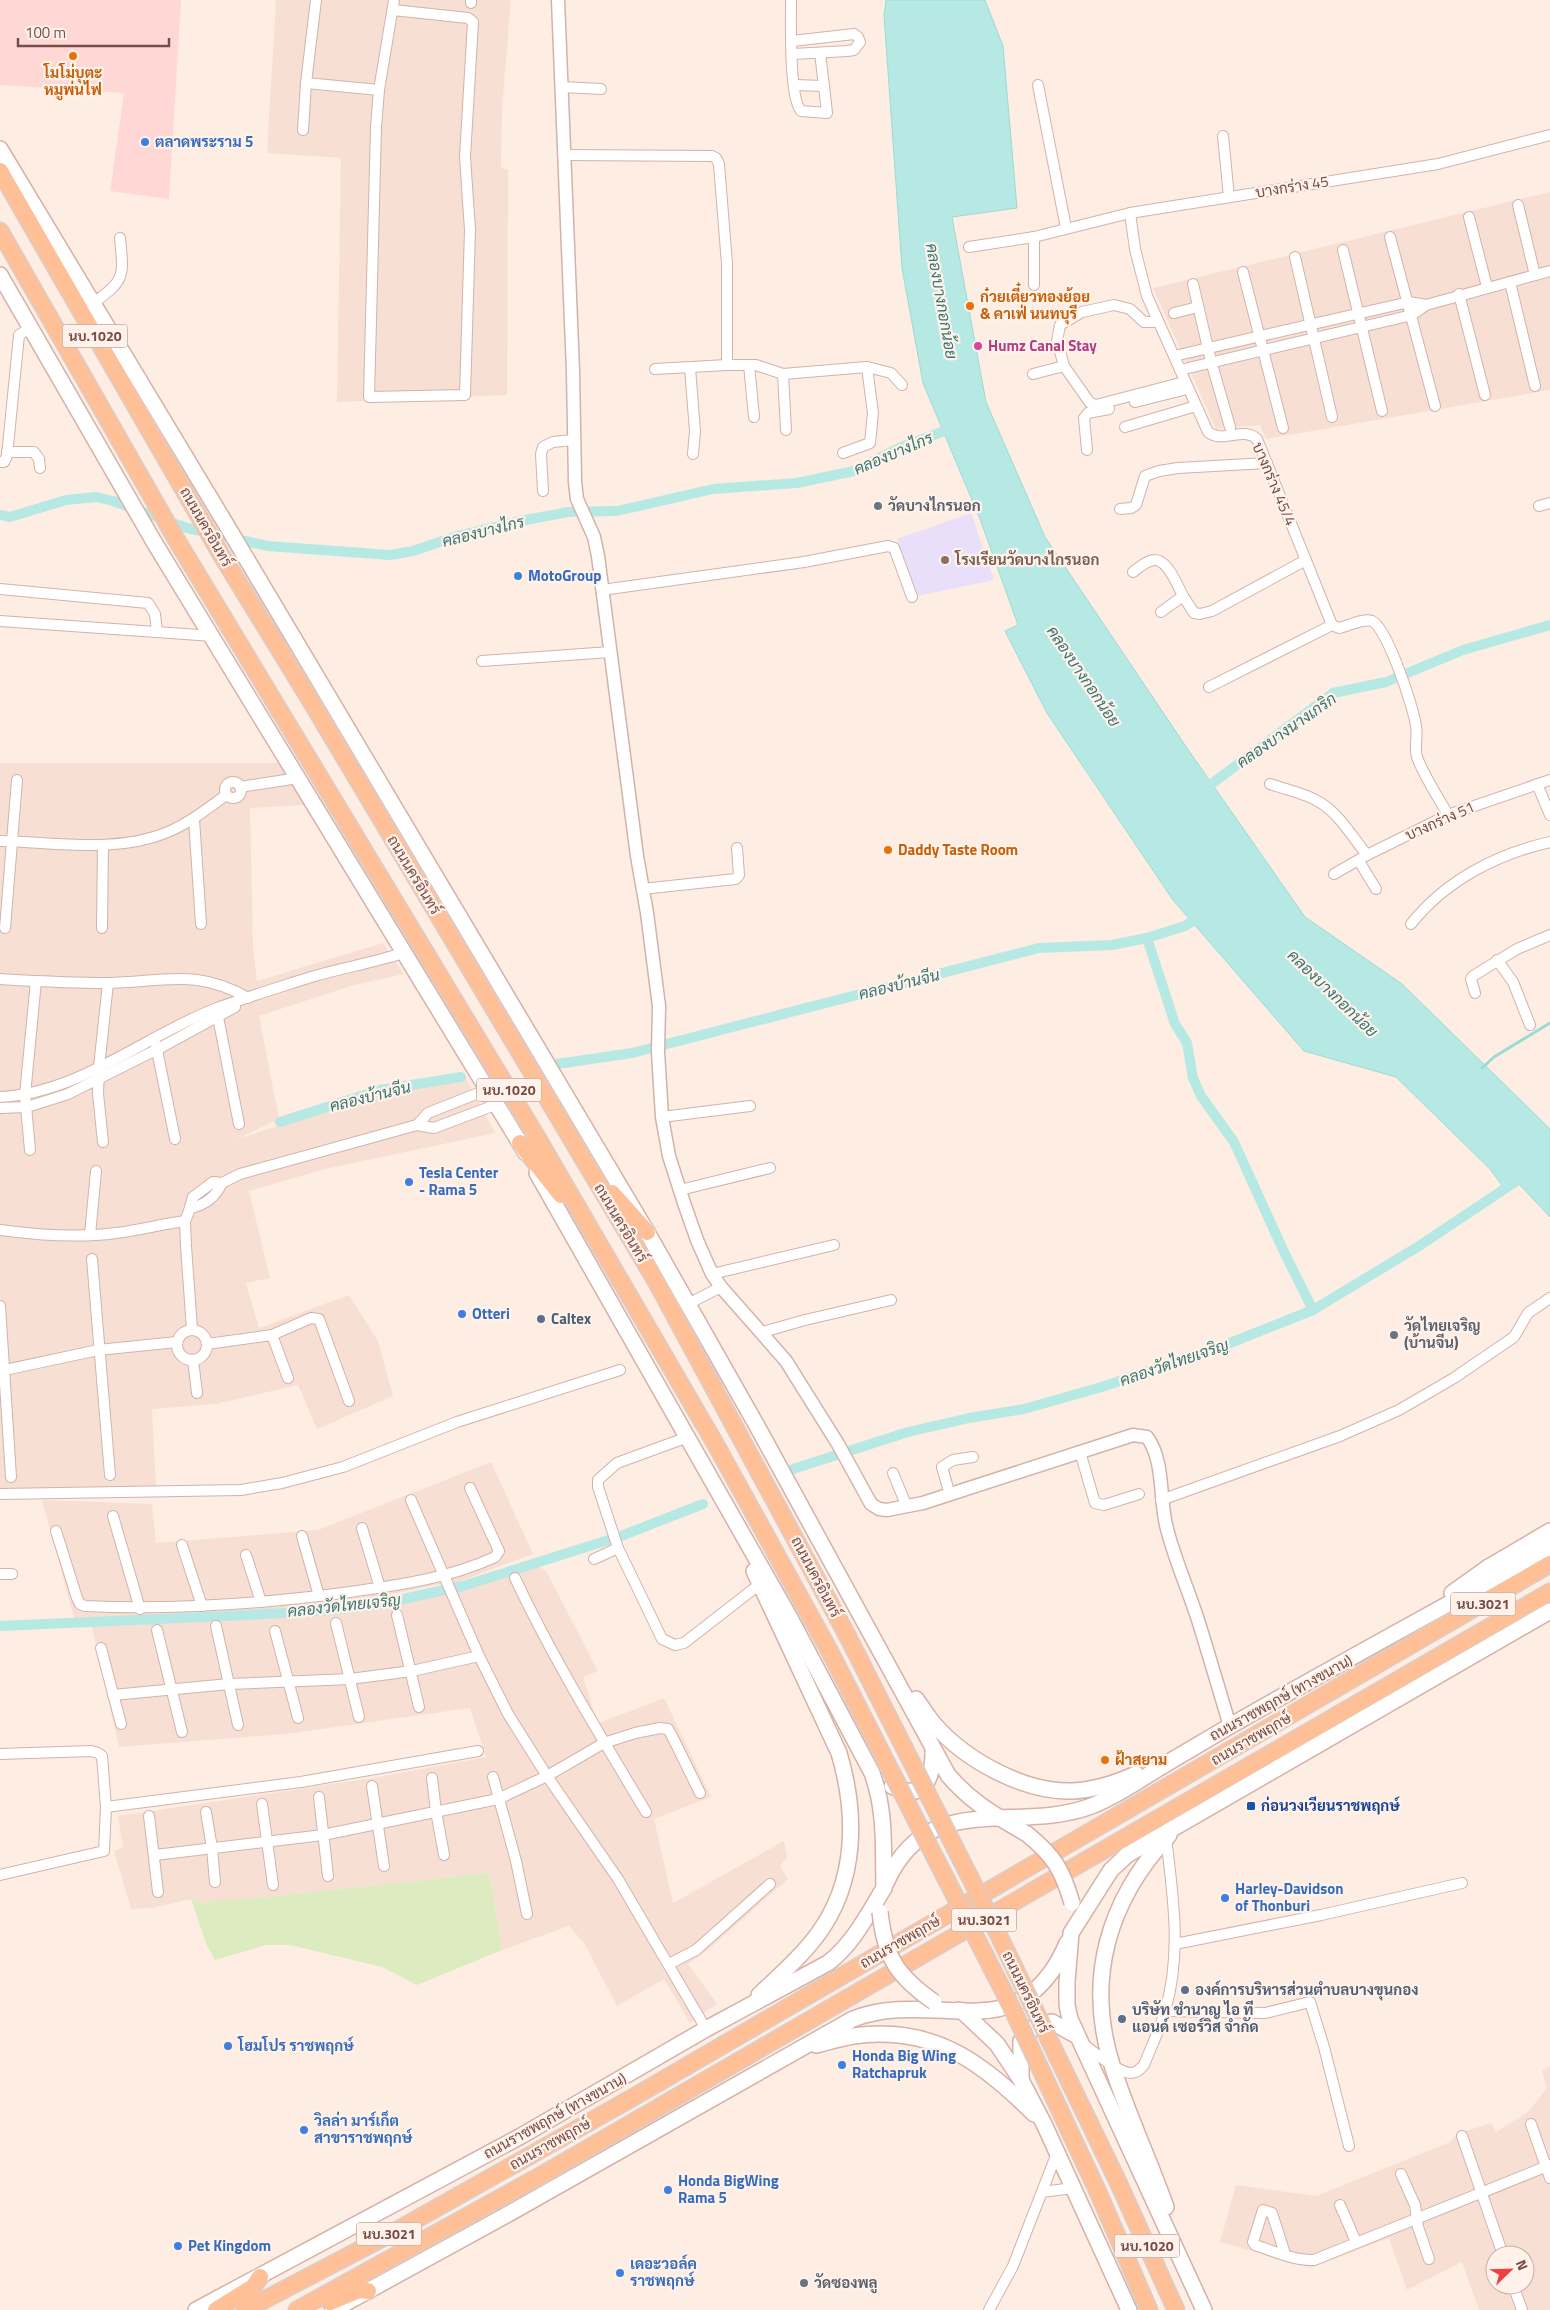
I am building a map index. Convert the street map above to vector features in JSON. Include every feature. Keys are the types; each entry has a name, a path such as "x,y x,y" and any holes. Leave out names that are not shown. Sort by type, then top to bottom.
{"main road":[{"name":"ถนนนครอินทร์","path":"0,149 224,521 647,1232 886,1660 948,1775 963,1793 982,1808 1027,1834 1046,1850 1063,1874 1072,1903 1067,2005 1078,2039 1204,2310"},
{"name":"ถนนนครอินทร์","path":"0,172 219,552 312,702 666,1300 848,1637 984,1906 1118,2182 1176,2310"},
{"name":"ถนนนครอินทร์","path":"0,231 176,539 535,1134 716,1444 829,1650 1011,2006 1098,2192 1149,2310"},
{"name":"นบ.1020","path":"0,275 154,542 213,636 495,1105 520,1143 790,1618 872,1773 880,1793 883,1813 884,1888"},
{"path":"520,1143 597,1240"},
{"path":"587,1165 647,1232"},
{"path":"727,1508 760,1584 839,1753 846,1779 852,1817 848,1866 836,1902 819,1933 804,1951 749,2005"},
{"path":"1409,1625 1487,1568 1550,1531"},
{"name":"ถนนราชพฤกษ์ (ทางขนาน)","path":"196,2310 521,2136 706,2029 811,1973 841,1954 884,1888 895,1864 911,1845 931,1830 954,1822 1054,1815 1093,1805 1128,1788 1230,1726 1550,1547"},
{"name":"ถนนราชพฤกษ์","path":"245,2310 394,2232 632,2098 1550,1564"},
{"name":"ถนนราชพฤกษ์","path":"297,2310 540,2176 1550,1592"},
{"name":"นบ.3021","path":"1072,1933 1111,1870 1127,1855 1550,1611"},
{"path":"1464,1662 1498,1650 1550,1622"},
{"path":"886,1660 934,1724 956,1746 988,1767 1027,1783 1073,1791 1102,1787 1166,1764"},
{"path":"872,1773 902,1791 914,1792 925,1786 933,1770 933,1747"},
{"path":"1180,1824 1149,1858 1127,1892 1114,1920 1104,1952 1100,1987 1101,2015 1112,2065 1156,2177 1194,2288"},
{"path":"884,1888 880,1912 883,1937 892,1961 910,1985 934,2002 962,2011 992,2011 1018,2002 1037,1990 1057,1964 1072,1933"},
{"name":"นบ.3021","path":"332,2310 805,2048 835,2028 871,2012 899,2009 962,2011"},
{"name":"นบ.1020","path":"962,2011 997,2044 1021,2080 1044,2124 1129,2310"},
{"path":"1021,2080 1021,2041 1035,2026 1052,2022 1078,2039"},
{"path":"805,2048 853,2036 891,2035 930,2040 956,2051 981,2068 1001,2083 1044,2124"},
{"path":"216,2310 253,2286 260,2277"},
{"path":"310,2310 360,2290 368,2291"}],"street":[{"path":"303,130 306,84 316,0"},
{"path":"558,0 566,156 573,371 573,440 577,499 594,537 602,590 659,1006 660,1037 658,1052 662,1116 669,1156 696,1240 712,1274 721,1287 786,1361 838,1444 871,1504 879,1509 887,1510 950,1495 1133,1436 1147,1437 1151,1442 1161,1476 1161,1500 1167,1530 1198,1619 1230,1726"},
{"path":"791,0 794,85 797,107 805,113 827,113 820,53"},
{"path":"393,5 468,18 473,22 466,158 470,230 465,395 369,397 374,159 379,90 393,5"},
{"path":"792,41 854,34 860,42 854,50 793,54"},
{"path":"306,84 379,90"},
{"path":"794,85 824,86"},
{"path":"1038,85 1066,228"},
{"path":"562,87 601,89"},
{"name":"บางกร่าง 45","path":"969,248 1034,237 1130,213 1438,164 1550,135"},
{"path":"1223,136 1229,197"},
{"path":"566,156 712,156 716,158 720,164 726,255 727,365"},
{"path":"1518,205 1534,275"},
{"name":"บางกร่าง 45/4","path":"1130,213 1147,296 1208,432 1214,436 1252,434 1257,439 1332,625"},
{"path":"1469,217 1487,287"},
{"path":"1034,237 1034,285"},
{"path":"1390,237 1435,406"},
{"path":"92,304 120,280 122,269 120,238"},
{"path":"1343,250 1382,411"},
{"path":"1295,257 1309,325 1332,417"},
{"path":"1180,370 1412,315 1426,304 1550,271"},
{"path":"1243,272 1283,428"},
{"path":"1510,282 1535,386"},
{"path":"1193,284 1211,362 1230,427"},
{"path":"1459,294 1485,395"},
{"path":"1174,356 1408,302 1426,304"},
{"path":"1158,322 1144,322 1130,309 1114,305 1071,317 1060,325 1057,335 1064,366 1090,404 1096,405 1186,385"},
{"path":"1174,313 1198,306"},
{"path":"0,462 6,459 19,336 30,328"},
{"path":"749,365 754,417"},
{"path":"655,370 749,365 763,367 783,374 867,367 891,373 902,385"},
{"path":"1033,374 1064,366"},
{"path":"843,453 870,443 873,413 867,367"},
{"path":"690,368 695,436 693,454"},
{"path":"783,374 786,430"},
{"path":"1087,450 1084,418 1088,413 1186,385"},
{"path":"1125,427 1196,406"},
{"path":"543,491 541,454 543,447 553,442 573,440"},
{"path":"7,452 34,452 39,459 40,468"},
{"path":"1120,509 1131,508 1136,505 1145,476 1151,473 1178,468 1265,459"},
{"path":"1538,506 1550,503"},
{"path":"602,590 804,562 888,546 894,548 912,597"},
{"path":"1133,572 1151,560 1163,562 1194,613 1200,614 1212,610 1306,560"},
{"path":"0,589 141,601 152,607 157,621 157,632"},
{"path":"1161,612 1183,596"},
{"path":"1209,687 1332,625 1339,628 1365,620 1376,624 1403,680 1416,726 1417,758 1448,815"},
{"path":"0,621 213,636"},
{"path":"482,661 610,652"},
{"path":"0,841 103,845 133,843 167,832 194,819 226,795 231,799 237,798 241,793 240,787 298,778"},
{"path":"5,928 16,780"},
{"name":"บางกร่าง 51","path":"1334,874 1448,815 1550,780"},
{"path":"1270,784 1313,798 1333,813 1363,858 1376,889"},
{"path":"1537,784 1550,815"},
{"path":"194,819 201,924"},
{"path":"1411,924 1430,905 1472,872 1502,856 1550,842"},
{"path":"102,928 103,845"},
{"path":"642,889 736,879 739,874 737,848"},
{"path":"1475,993 1471,979 1473,976 1498,960 1550,935"},
{"path":"0,1097 25,1096 64,1083 153,1039 248,998 311,977 376,962 403,953"},
{"path":"1498,960 1512,982 1530,1025"},
{"path":"0,979 108,983 197,978 231,988 248,998"},
{"path":"30,1150 25,1096 36,981"},
{"path":"103,1142 98,1094 108,983"},
{"path":"0,1108 27,1107 68,1094 158,1049 217,1013"},
{"path":"217,1013 239,1124"},
{"path":"153,1039 158,1049 175,1139"},
{"path":"417,1125 428,1113 486,1090"},
{"path":"192,1330 186,1221 191,1208 201,1206 218,1192 222,1183 240,1174 417,1125 434,1128 495,1105"},
{"path":"662,1116 750,1106"},
{"path":"680,1190 770,1168"},
{"path":"90,1234 96,1171"},
{"path":"0,1230 21,1233 115,1233 186,1221"},
{"path":"712,1274 834,1245"},
{"path":"92,1259 98,1350 110,1476"},
{"path":"688,1304 721,1287"},
{"path":"1161,1500 1340,1436 1399,1410 1454,1378 1514,1337 1528,1313 1550,1298"},
{"path":"762,1332 891,1300"},
{"path":"0,1306 2,1370 11,1477"},
{"path":"207,1344 272,1335 311,1318 319,1319 348,1401"},
{"path":"192,1330 202,1334 207,1344 204,1355 193,1360 181,1355 177,1342 182,1333 192,1330"},
{"path":"272,1335 288,1378"},
{"path":"2,1370 98,1350 177,1342"},
{"path":"193,1360 196,1393"},
{"path":"0,1494 241,1490 282,1483 343,1467 457,1422 620,1370"},
{"path":"688,1437 617,1463 598,1480 598,1487 617,1545 662,1639 675,1645 684,1643 760,1584"},
{"path":"1080,1452 1095,1503 1104,1505 1139,1494"},
{"path":"950,1495 942,1467 953,1460 972,1457"},
{"path":"893,1473 907,1506"},
{"path":"56,1531 80,1604 140,1609 261,1602 319,1596 446,1578 495,1557 499,1551 470,1488"},
{"path":"411,1500 454,1596 478,1656 508,1714 547,1776 618,1879 706,2029"},
{"path":"113,1516 140,1609"},
{"path":"362,1528 380,1588"},
{"path":"302,1536 319,1596"},
{"path":"182,1544 202,1606"},
{"path":"594,1559 617,1545"},
{"path":"246,1555 261,1602"},
{"path":"0,1574 12,1574"},
{"path":"516,1578 534,1618 604,1743 646,1812"},
{"path":"397,1615 412,1671 419,1707"},
{"path":"336,1623 359,1717"},
{"path":"216,1626 238,1725"},
{"path":"157,1630 173,1688 182,1732"},
{"path":"275,1631 298,1718"},
{"path":"101,1648 121,1724"},
{"path":"114,1695 173,1688 350,1678 412,1671 478,1656"},
{"path":"155,1855 323,1834 498,1799 547,1776 604,1743 635,1733 660,1728 668,1730 700,1793"},
{"path":"0,1754 91,1750 98,1752 102,1756 106,1808 104,1851 0,1875"},
{"path":"106,1808 301,1782 478,1751"},
{"path":"493,1777 516,1861 527,1914"},
{"path":"432,1778 444,1855"},
{"path":"372,1786 384,1866"},
{"path":"319,1797 328,1876"},
{"path":"262,1804 273,1885"},
{"path":"206,1812 215,1882"},
{"path":"149,1816 158,1892"},
{"path":"1078,2039 1112,2065 1130,2073 1138,2071 1144,2065 1165,2011 1174,1966 1175,1913 1166,1838"},
{"path":"1174,1944 1321,1915 1462,1883"},
{"path":"669,1964 696,1950 770,1884"},
{"path":"1165,2011 1265,2013 1310,2002 1324,2047 1349,2146"},
{"path":"1531,2124 1548,2166 1550,2178"},
{"path":"1462,2136 1500,2245"},
{"path":"989,2310 1012,2266 1029,2219 1057,2153"},
{"path":"1285,2254 1314,2260 1548,2166"},
{"path":"1401,2174 1415,2205 1418,2227 1429,2259"},
{"path":"1042,2192 1073,2188"},
{"path":"1340,2206 1356,2242"},
{"path":"1517,2295 1522,2310"}],"shaded area":[{"name":"ตลาดพระราม 5","path":"0,0 181,0 169,199 110,191 124,93 0,85"},
{"path":"276,0 511,0 502,108 501,168 508,170 507,395 337,402 341,158 267,153"},
{"path":"1550,192 1550,390 1266,439 1260,425 1216,429 1153,288"},
{"name":"โรงเรียนวัดบางไกรนอก","path":"971,513 994,580 912,597 897,539"},
{"path":"0,763 280,763 306,805 250,808 253,948 257,981 383,943 404,974 354,985 259,1016 279,1119 235,1140 386,1090 466,1079 495,1133 325,1169 249,1191 270,1278 246,1283 259,1328 349,1295 378,1341 393,1396 317,1429 298,1385 216,1404 152,1409 156,1489 0,1492"},
{"path":"491,1462 533,1554 458,1582 460,1591 534,1564 546,1571 598,1671 583,1677 595,1715 594,1725 664,1698 711,1797 654,1819 673,1903 784,1841 787,1858 780,1866 788,1879 710,1948 688,1964 717,2004 690,2023 664,1979 617,2006 584,1943 569,1926 502,1950 489,1873 246,1899 215,1900 204,1903 191,1899 152,1908 131,1909 114,1851 123,1848 118,1816 373,1778 486,1757 470,1708 286,1734 119,1747 92,1627 287,1617 385,1607 443,1593 440,1584 353,1602 270,1609 74,1618 42,1500 152,1504 156,1543 318,1530"},
{"path":"1550,2066 1550,2310 1479,2310 1462,2262 1407,2290 1389,2238 1311,2268 1220,2242 1236,2185 1316,2196 1450,2142 1457,2134 1491,2123 1496,2132 1528,2112 1547,2088 1542,2071"}],"green space":[{"path":"489,1873 502,1950 417,1985 382,1967 290,1945 266,1945 215,1960 207,1946 191,1899 204,1903 215,1900 246,1899"}],"water":[{"name":"คลองบางกอกน้อย","path":"886,0 985,0 1003,46 1017,208 952,217 986,402 1045,537 1189,751 1305,917 1402,984 1550,1129 1550,1217 1519,1184 1507,1192 1490,1169 1396,1077 1304,1051 1173,900 1047,713 1005,631 1018,625 980,519 923,383 902,268 884,15"}],"waterway":[{"name":"คลองบางไกร","path":"0,515 10,517 66,500 96,497 113,501 187,528 268,546 390,555 413,551 457,536 568,512 617,511 713,489 797,483 854,471 899,448 955,427"},
{"name":"คลองบางนางเกริก","path":"1202,791 1333,693 1386,682 1463,650 1550,625"},
{"name":"คลองบ้านจีน","path":"557,1064 632,1053 1039,948 1112,945 1147,938 1185,926 1203,914"},
{"path":"1147,938 1175,1024 1187,1043 1193,1078 1201,1096 1234,1142 1284,1252 1313,1310"},
{"path":"1482,1068 1494,1057 1550,1023"},
{"name":"คลองบ้านจีน","path":"280,1122 380,1090 461,1077"},
{"name":"คลองวัดไทยเจริญ","path":"793,1469 908,1432 969,1418 1024,1409 1105,1386 1230,1343 1313,1310 1419,1246 1515,1182"},
{"name":"คลองวัดไทยเจริญ","path":"0,1626 321,1611 380,1604 463,1586 621,1536 703,1504"}],"place":[{"name":"โมโม่บูตะ หมูพ่นไฟ","path":"73,56"},
{"name":"ตลาดพระราม 5","path":"145,142"},
{"name":"ก๋วยเตี๋ยวทองย้อย & คาเฟ่ นนทบุรี","path":"970,306"},
{"name":"Humz Canal Stay","path":"978,346"},
{"name":"วัดบางไกรนอก","path":"878,506"},
{"name":"โรงเรียนวัดบางไกรนอก","path":"945,560"},
{"name":"MotoGroup","path":"518,576"},
{"name":"Daddy Taste Room","path":"888,850"},
{"name":"Tesla Center - Rama 5","path":"409,1182"},
{"name":"Otteri","path":"462,1314"},
{"name":"Caltex","path":"541,1319"},
{"name":"วัดไทยเจริญ (บ้านจีน)","path":"1394,1335"},
{"name":"ฝ้าสยาม","path":"1105,1760"},
{"name":"ก่อนวงเวียนราชพฤกษ์","path":"1251,1806"},
{"name":"Harley-Davidson of Thonburi","path":"1225,1898"},
{"name":"องค์การบริหารส่วนตำบลบางขุนกอง","path":"1185,1990"},
{"name":"บริษัท ชำนาญ ไอ ที แอนด์ เซอร์วิส จำกัด","path":"1122,2019"},
{"name":"โฮมโปร ราชพฤกษ์","path":"228,2046"},
{"name":"Honda Big Wing Ratchapruk","path":"842,2065"},
{"name":"วิลล่า มาร์เก็ต สาขาราชพฤกษ์","path":"304,2130"},
{"name":"Honda BigWing Rama 5","path":"668,2190"},
{"name":"Pet Kingdom","path":"178,2246"},
{"name":"เดอะวอล์ค ราชพฤกษ์","path":"620,2273"},
{"name":"วัดซองพลู","path":"804,2283"}]}
